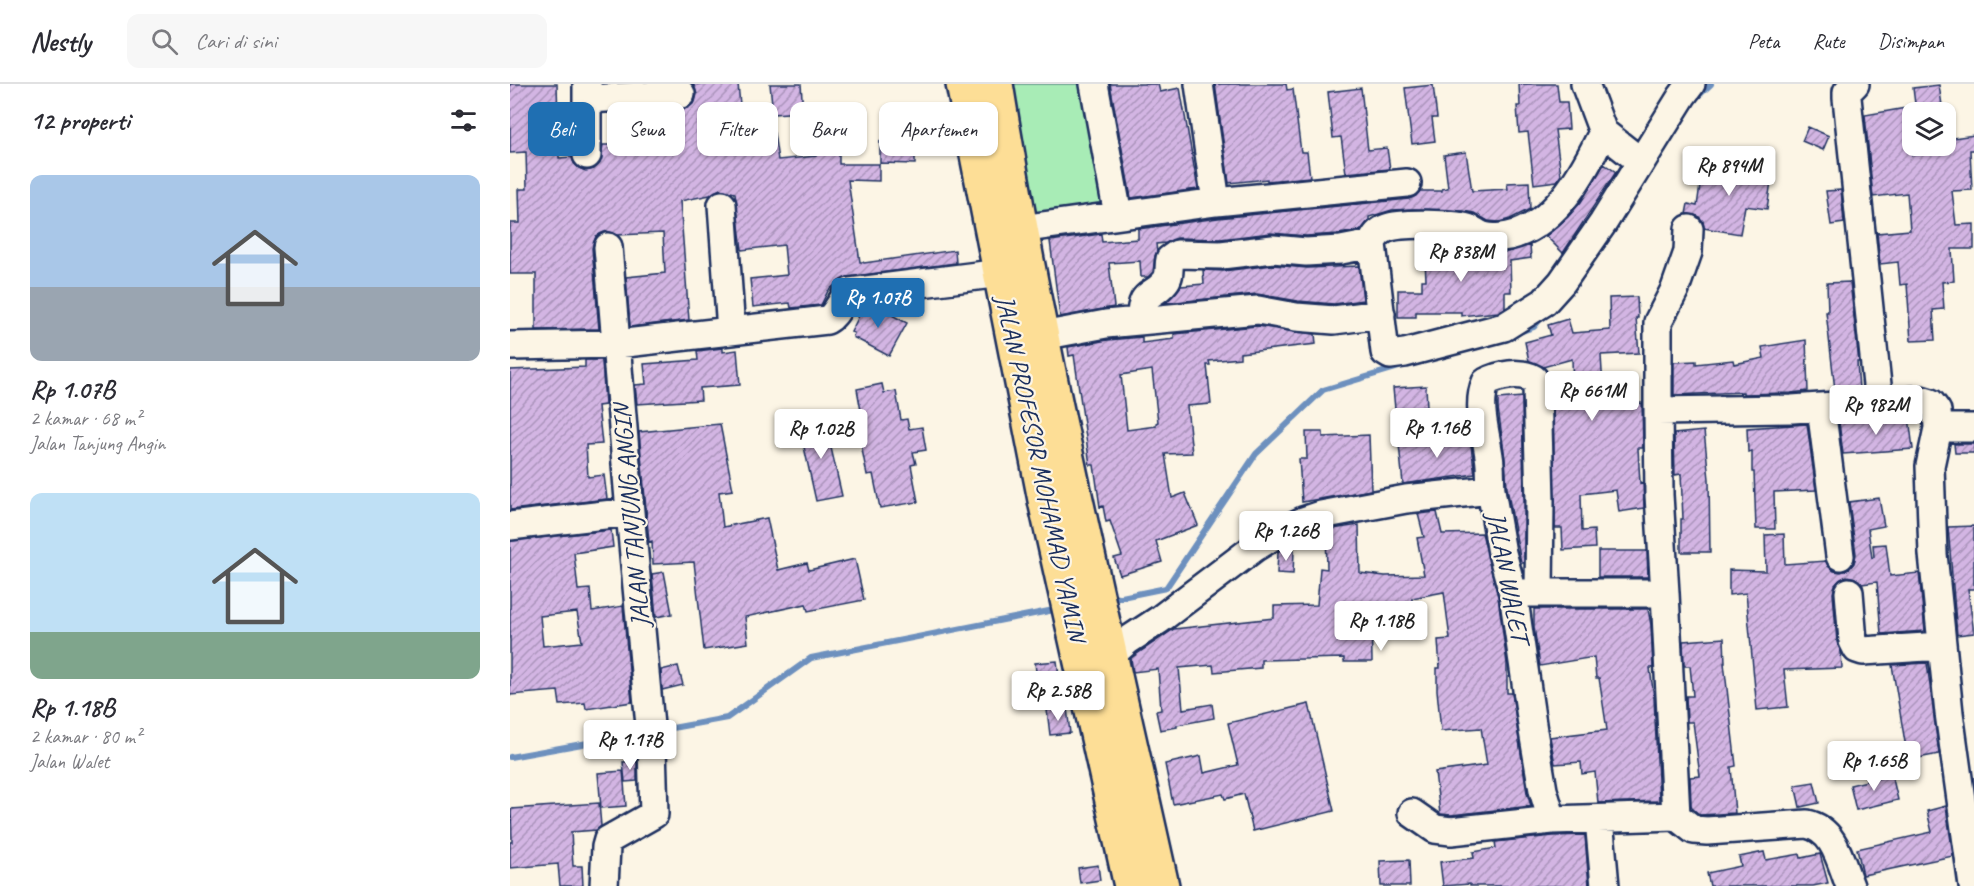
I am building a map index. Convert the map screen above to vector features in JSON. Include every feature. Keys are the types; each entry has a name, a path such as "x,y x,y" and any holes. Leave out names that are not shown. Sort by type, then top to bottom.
{"main road":[{"name":"JALAN PROFESOR MOHAMAD YAMIN","path":"963,84 1000,273 1035,351"},
{"name":"JALAN PROFESOR MOHAMAD YAMIN","path":"996,84 1020,229 1035,351 1080,588 1098,646 1161,886"},
{"name":"JALAN PROFESOR MOHAMAD YAMIN","path":"1098,646 1131,886"}],"street":[{"path":"1094,84 1118,215"},
{"path":"1199,84 1216,202"},
{"path":"1585,84 1604,132 1641,162"},
{"path":"1604,132 1588,164 1571,190 1533,226 1515,234 1492,237 1484,236 1468,228 1399,224 1384,228 1374,238 1372,244 1385,352 1390,355 1504,327 1544,302 1562,282 1691,84"},
{"path":"1855,84 1847,92 1846,98 1879,404"},
{"path":"587,92 681,94"},
{"path":"1020,229 1216,202 1407,183"},
{"path":"722,205 731,332"},
{"path":"1676,816 1659,495 1659,322 1675,289 1688,252 1689,229"},
{"path":"1141,320 1141,306 1145,298 1166,281 1169,275 1170,259 1177,254 1221,255 1273,249 1306,252 1341,250 1372,244"},
{"name":"JALAN TANJUNG ANGIN","path":"604,886 606,843 614,836 654,814 652,747 608,247"},
{"path":"510,346 616,344 826,320 836,313 845,296 850,292 1000,273"},
{"path":"1035,351 1106,324 1141,320 1258,310 1296,317 1334,320 1381,314"},
{"path":"1491,489 1490,458 1483,422 1482,389 1486,382 1500,376 1528,375 1534,379 1537,387 1540,501 1526,592 1665,592"},
{"path":"1659,411 1821,408 1921,400 1931,403 1937,411 1938,428 1930,466 1933,554 1949,713 1968,794 1973,886"},
{"path":"1821,408 1840,556"},
{"path":"1938,428 1974,428"},
{"name":"JALAN WALET","path":"1098,646 1127,641 1159,620 1254,548 1303,521 1321,515 1406,499 1491,489 1502,553 1526,592 1536,751 1543,790 1552,820"},
{"path":"510,526 630,512"},
{"path":"1849,592 1853,641 1857,649 1863,651 1942,646"},
{"path":"1412,813 1435,829 1451,831 1552,820 1676,816 1694,830 1707,831 1807,824 1819,827 1831,839 1850,886"},
{"path":"1599,819 1605,886"}],"green space":[{"path":"970,84 1086,84 1111,216 1030,236 998,155 998,102 977,102"}],"building":[{"path":"510,84 557,84 557,102 528,102 528,156 572,157 579,168 586,171 594,169 600,163 603,145 607,145 607,156 685,156 685,109 695,102 697,94 693,84 738,84 740,102 697,102 697,156 777,156 778,160 839,156 839,164 879,164 879,181 848,180 860,262 955,250 956,263 847,277 828,291 821,305 791,308 790,303 753,307 750,279 787,275 784,245 742,250 735,193 720,189 710,195 680,201 689,320 630,327 626,277 665,273 663,233 617,235 607,231 596,236 592,248 599,329 536,330 536,274 510,274 510,223 520,223 519,189 527,189 526,152 510,153"},
{"path":"770,84 801,84 802,102 790,102 790,113 778,114 778,102 772,102"},
{"path":"1110,84 1158,84 1160,92 1180,88 1198,189 1131,198"},
{"path":"1215,84 1286,84 1287,90 1293,89 1301,152 1307,152 1310,177 1229,183"},
{"path":"1519,84 1557,84 1559,102 1567,102 1569,129 1555,130 1561,175 1557,181 1534,184 1528,132 1519,133 1517,106 1520,106"},
{"path":"1433,85 1437,118 1432,118 1435,141 1412,144 1405,88"},
{"path":"1939,85 1942,102 1915,102 1913,88"},
{"path":"1361,88 1368,150 1387,148 1390,169 1346,173 1341,137 1333,138 1328,92"},
{"path":"1902,109 1902,156 1956,156 1956,138 1974,135 1974,150 1970,150 1972,190 1952,191 1956,225 1974,224 1974,249 1952,249 1954,281 1942,282 1944,309 1933,310 1935,340 1911,341 1907,284 1900,285 1898,262 1880,264 1877,233 1910,230 1907,193 1873,197 1865,115"},
{"path":"1808,127 1829,136 1823,150 1802,141"},
{"path":"1466,152 1472,191 1508,189 1507,183 1529,182 1530,209 1499,222 1488,221 1474,213 1463,211 1392,210 1369,217 1361,230 1339,234 1306,236 1271,233 1220,239 1177,238 1156,244 1157,252 1153,272 1148,277 1141,277 1140,261 1109,263 1114,307 1060,317 1050,241 1101,234 1102,242 1138,239 1138,229 1218,218 1409,199 1420,191 1442,191 1448,188 1444,155"},
{"path":"880,156 915,156 915,164 880,163"},
{"path":"1604,164 1616,172 1563,253 1546,236 1581,202"},
{"path":"1703,164 1772,174 1767,209 1745,206 1740,234 1704,228 1703,221 1698,216 1686,214 1688,204 1697,206"},
{"path":"1841,190 1844,223 1831,225 1826,191"},
{"path":"1424,240 1444,241 1444,254 1449,254 1449,257 1480,256 1479,251 1507,252 1530,245 1531,258 1510,261 1511,292 1505,292 1505,308 1498,312 1461,316 1461,312 1416,312 1416,317 1398,317 1398,290 1422,290 1422,280 1426,280"},
{"path":"1273,265 1307,268 1359,266 1363,300 1334,304 1257,294 1166,303 1181,286 1204,284 1203,270 1223,271"},
{"path":"1850,282 1859,362 1857,362 1859,389 1835,390 1826,312 1828,312 1827,283"},
{"path":"1637,297 1639,353 1601,355 1603,388 1608,388 1608,405 1642,403 1643,448 1638,448 1644,508 1619,512 1616,490 1581,494 1582,531 1594,530 1595,548 1563,550 1562,528 1555,528 1553,395 1573,394 1572,359 1543,367 1529,361 1525,342 1551,335 1548,325 1568,319 1572,333 1610,330 1609,298"},
{"path":"873,305 907,323 889,356 853,337 854,333 851,332 864,306"},
{"path":"1257,326 1315,334 1316,344 1240,353 1240,358 1209,361 1210,365 1207,365 1211,404 1187,406 1192,453 1165,454 1172,498 1185,493 1198,525 1156,541 1162,562 1120,575 1114,558 1122,556 1110,521 1106,522 1103,506 1100,507 1094,465 1090,465 1074,355 1069,356 1068,347 1142,337 1142,343 1174,339 1174,334","holes":["1152,370 1158,422 1156,426 1127,430 1121,375"]},
{"path":"1806,340 1808,391 1674,395 1674,362 1696,361 1696,364 1733,360 1734,364 1764,358 1762,347"},
{"path":"723,348 723,352 737,350 740,385 700,388 701,400 637,404 635,385 646,384 644,364 698,360 697,351"},
{"path":"585,360 602,360 605,405 598,406 602,444 586,445 588,477 604,475 607,499 510,510 510,370 585,367"},
{"path":"882,384 884,393 896,391 901,420 907,419 909,429 922,427 926,450 913,452 916,464 911,465 918,502 880,508 873,474 867,475 858,429 864,427 857,389"},
{"path":"1426,386 1427,407 1395,409 1393,388"},
{"path":"1522,397 1524,563 1521,563 1507,488 1498,408 1498,399"},
{"path":"824,417 842,496 816,501 802,438 806,437 803,422"},
{"path":"1909,417 1913,449 1843,454 1839,422"},
{"path":"720,424 733,490 719,492 723,527 767,518 778,570 807,563 809,570 855,559 864,600 808,611 806,604 745,617 748,643 704,650 694,562 653,564 639,432"},
{"path":"1807,424 1816,490 1774,492 1775,529 1756,529 1754,472 1752,472 1752,451 1748,452 1747,428"},
{"path":"1704,431 1709,479 1710,552 1681,552 1681,519 1683,519 1681,474 1675,475 1674,434"},
{"path":"1306,432 1323,432 1323,437 1369,435 1371,490 1302,502 1299,459 1307,459"},
{"path":"1469,432 1475,474 1403,484 1399,444"},
{"path":"1954,444 1974,444 1974,453 1955,453"},
{"path":"1879,498 1884,526 1868,529 1872,558 1874,557 1873,545 1886,544 1890,576 1919,573 1925,631 1881,634 1877,582 1862,584 1855,578 1847,576 1835,585 1833,593 1837,642 1841,652 1842,668 1784,670 1788,707 1757,710 1746,593 1729,595 1729,570 1766,571 1765,535 1784,534 1785,564 1826,561 1834,571 1841,572 1849,569 1854,563 1856,554 1849,502"},
{"path":"1437,512 1442,534 1482,533 1498,596 1507,664 1507,693 1512,693 1531,806 1451,815 1440,814 1435,772 1487,765 1481,728 1441,731 1437,690 1437,668 1440,668 1438,640 1450,639 1444,592 1412,598 1412,606 1371,606 1372,662 1344,662 1344,658 1261,660 1261,668 1214,672 1213,665 1179,668 1183,709 1212,704 1214,718 1160,730 1156,711 1161,710 1158,669 1133,672 1131,658 1174,629 1274,618 1274,606 1317,605 1320,568 1327,569 1326,530 1359,525 1360,573 1385,576 1424,575 1417,538 1424,537 1418,514"},
{"path":"1974,526 1974,589 1968,589 1974,633 1957,635 1948,527"},
{"path":"611,530 613,547 574,553 578,590 590,589 592,611 623,606 632,702 586,709 585,703 560,705 558,691 510,695 510,541","holes":["577,612 582,642 543,646 540,616"]},
{"path":"1282,549 1294,550 1293,574 1277,573 1278,552"},
{"path":"1598,551 1647,551 1648,577 1598,577"},
{"path":"664,572 672,614 656,617 652,574"},
{"path":"1534,609 1648,609 1651,625 1653,668 1650,668 1654,698 1659,801 1598,803 1595,772 1582,774 1581,762 1555,764 1550,737 1607,730 1594,657 1540,666 1534,627"},
{"path":"1724,638 1724,663 1736,766 1731,767 1735,813 1700,815 1691,805 1690,777 1700,776 1693,722 1687,722 1686,696 1693,696 1690,666 1684,666 1683,641"},
{"path":"1057,661 1059,677 1037,680 1035,663"},
{"path":"1927,663 1939,754 1908,760 1892,665"},
{"path":"678,666 683,685 662,690 661,670"},
{"path":"1309,704 1334,811 1253,831 1244,794 1225,799 1223,794 1173,804 1165,764 1201,756 1204,773 1238,765 1228,723"},
{"path":"1067,708 1070,733 1050,735 1047,710"},
{"path":"637,761 637,781 625,782 623,762"},
{"path":"623,771 626,806 601,808 598,773"},
{"path":"1892,775 1898,800 1856,810 1850,785"},
{"path":"1814,782 1819,803 1800,807 1795,785"},
{"path":"599,803 601,826 597,830 571,832 573,866 582,866 583,886 560,886 558,864 510,868 511,809"},
{"path":"1946,806 1953,856 1863,875 1857,849 1932,832 1927,811"},
{"path":"1585,835 1589,886 1470,886 1470,884 1443,886 1440,862 1474,858 1473,852 1496,848 1495,842"},
{"path":"1764,852 1766,860 1800,854 1801,858 1820,854 1828,883 1813,886 1710,886 1707,873 1741,866 1739,857"},
{"path":"1409,860 1410,886 1381,886 1380,861"},
{"path":"1098,865 1100,880 1080,883 1078,868"}],"waterway":[{"path":"1694,100 1711,84"},
{"path":"1519,332 1534,327 1542,317"},
{"path":"1107,600 1166,588 1256,454 1323,390 1406,365"},
{"path":"656,731 727,718 811,658 1059,609"},
{"path":"510,757 643,733"}]}
